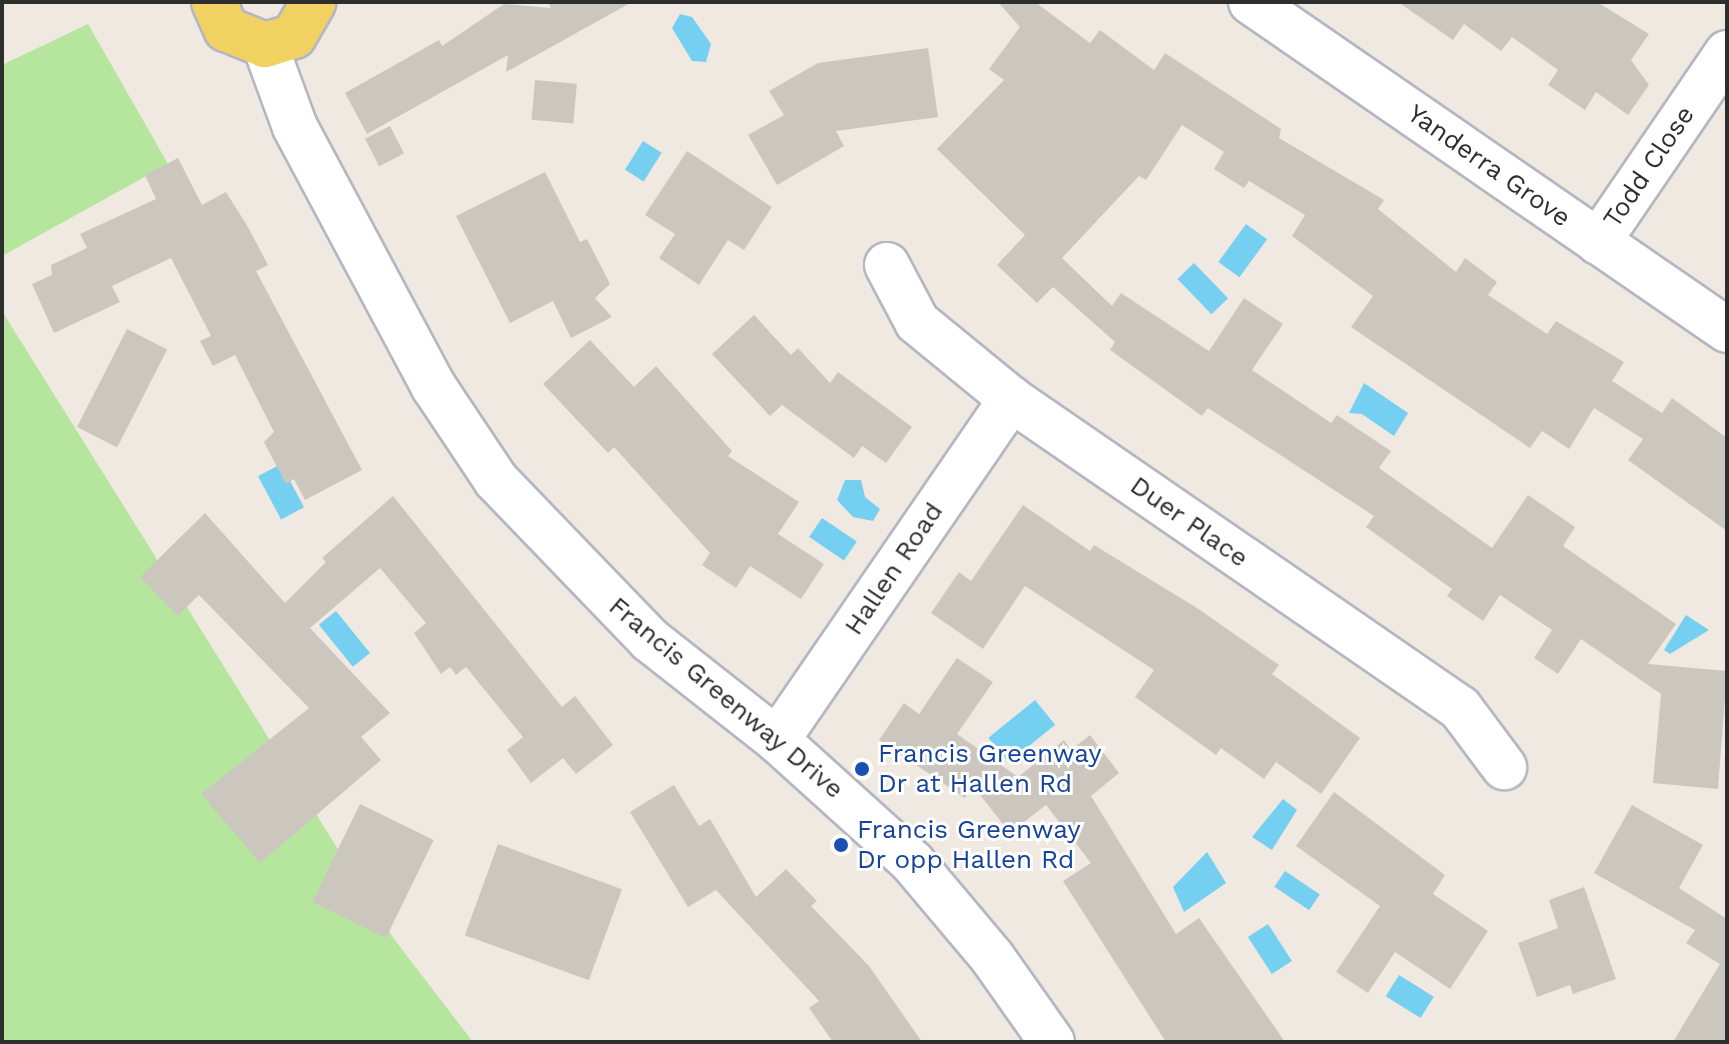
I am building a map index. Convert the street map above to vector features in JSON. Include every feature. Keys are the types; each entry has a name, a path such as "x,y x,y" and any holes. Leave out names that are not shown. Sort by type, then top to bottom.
{"main road":[{"path":"214,2 226,29 265,45 294,36 314,2"}],"street":[{"name":"Yanderra Grove","path":"1251,2 1727,330"},
{"name":"Francis Greenway Drive","path":"265,45 302,141 434,387 496,480 650,640 777,740 912,862 992,957 1052,1042"},
{"name":"Todd Close","path":"1598,242 1727,53"},
{"name":"Duer Place","path":"887,265 917,322 1011,399 1460,708 1504,767"},
{"name":"Hallen Road","path":"777,740 1011,399"}],"green space":[{"path":"88,24 168,164 2,256 2,65"},
{"path":"2,311 394,939 473,1042 2,1042"}],"water":[{"path":"680,14 692,17 711,44 706,62 692,61 672,28"},
{"path":"643,141 662,153 644,181 625,170"},
{"path":"1246,224 1267,239 1239,277 1218,262"},
{"path":"1194,263 1228,298 1211,314 1177,279"},
{"path":"1364,383 1408,413 1394,436 1362,414 1349,413"},
{"path":"281,464 304,507 281,519 258,476"},
{"path":"845,480 861,480 865,497 880,509 873,521 853,517 837,500"},
{"path":"822,518 857,541 844,561 809,537"},
{"path":"336,611 370,653 353,667 319,625"},
{"path":"1686,615 1709,630 1670,654 1664,650"},
{"path":"1035,700 1055,725 1009,763 988,738"},
{"path":"1283,799 1297,810 1272,850 1252,837"},
{"path":"1207,852 1226,883 1184,912 1173,887"},
{"path":"1285,871 1320,894 1309,910 1274,887"},
{"path":"1268,924 1292,961 1272,974 1248,937"},
{"path":"1399,975 1434,997 1421,1018 1386,996"}],"building":[{"path":"548,2 632,2 506,72 508,55 367,134 345,93 439,40 442,46 504,4 551,8"},
{"path":"998,2 1035,2 1090,43 1100,30 1154,70 1165,53 1281,129 1279,138 1384,200 1378,209 1456,272 1465,258 1497,282 1488,295 1547,334 1556,321 1624,362 1612,381 1662,413 1672,398 1727,438 1727,531 1628,460 1643,439 1594,408 1569,449 1542,431 1530,448 1351,327 1373,296 1292,236 1305,215 1249,181 1244,188 1214,169 1224,152 1182,125 1146,180 1139,176 1062,258 1112,306 1121,293 1209,351 1244,298 1283,324 1252,370 1331,423 1337,415 1391,451 1379,468 1492,548 1528,495 1575,527 1563,546 1676,624 1648,664 1727,671 1718,789 1653,783 1661,694 1581,639 1558,674 1534,658 1552,630 1500,595 1483,621 1447,596 1452,589 1366,527 1374,516 1208,408 1202,416 1110,350 1115,342 1053,287 1037,303 997,265 1025,235 937,149 1004,80 989,69 1020,27"},
{"path":"1398,2 1597,2 1649,34 1631,60 1649,85 1628,115 1596,92 1585,110 1548,85 1558,70 1512,37 1501,51 1464,24 1453,40"},
{"path":"928,48 938,117 836,131 844,146 777,185 748,135 784,115 769,91 818,63"},
{"path":"535,80 577,84 573,124 532,120"},
{"path":"390,126 404,154 379,166 365,139"},
{"path":"687,151 772,207 744,250 728,240 699,285 659,258 675,234 645,215"},
{"path":"178,158 202,205 226,192 248,227 268,265 256,271 362,470 305,500 294,479 286,484 264,442 274,432 235,355 213,366 200,341 211,336 171,258 112,286 120,302 54,333 32,284 52,275 51,265 87,248 80,234 156,199 145,175"},
{"path":"545,172 580,242 587,239 610,284 595,298 612,317 571,338 553,301 510,323 456,216"},
{"path":"754,315 791,355 798,348 830,383 838,372 912,427 886,463 862,446 854,458 782,405 770,416 712,354"},
{"path":"127,329 167,349 117,447 77,427"},
{"path":"590,340 634,387 656,366 732,451 728,456 799,502 778,534 824,564 801,599 750,566 736,588 702,565 710,553 614,447 608,453 543,384"},
{"path":"393,496 562,707 575,696 613,745 576,774 563,758 531,783 507,750 523,737 466,667 456,675 450,667 441,674 414,633 426,623 380,568 310,628 390,713 361,737 381,760 260,863 201,794 309,708 199,595 178,616 140,577 205,513 285,603 326,562 322,558"},
{"path":"1023,505 1090,551 1094,545 1197,608 1279,665 1272,674 1360,738 1321,794 1276,762 1264,779 1221,748 1216,755 1135,697 1154,670 1025,586 983,649 931,613 959,572 971,581"},
{"path":"957,658 993,682 957,734 1018,777 1064,740 1071,750 1090,735 1119,773 1091,796 1176,934 1199,918 1285,1042 1166,1042 1063,881 1091,863 1046,805 1010,833 973,786 965,798 879,740 904,703 919,714"},
{"path":"674,785 699,826 710,819 756,897 786,869 817,901 811,906 869,966 922,1042 833,1042 809,1008 819,1001 716,890 688,907 630,812"},
{"path":"1334,792 1445,875 1433,894 1488,931 1450,989 1395,952 1368,993 1336,972 1380,906 1296,846"},
{"path":"360,804 434,840 386,938 312,902"},
{"path":"1632,805 1703,845 1679,888 1727,919 1727,1042 1673,1042 1720,964 1686,943 1695,930 1594,873"},
{"path":"498,844 622,889 589,980 465,935"},
{"path":"1584,887 1616,979 1573,994 1570,985 1537,997 1518,943 1558,928 1549,900"}],"place":[{"name":"Francis Greenway Dr at Hallen Rd","path":"862,769"},
{"name":"Francis Greenway Dr opp Hallen Rd","path":"841,845"}]}
